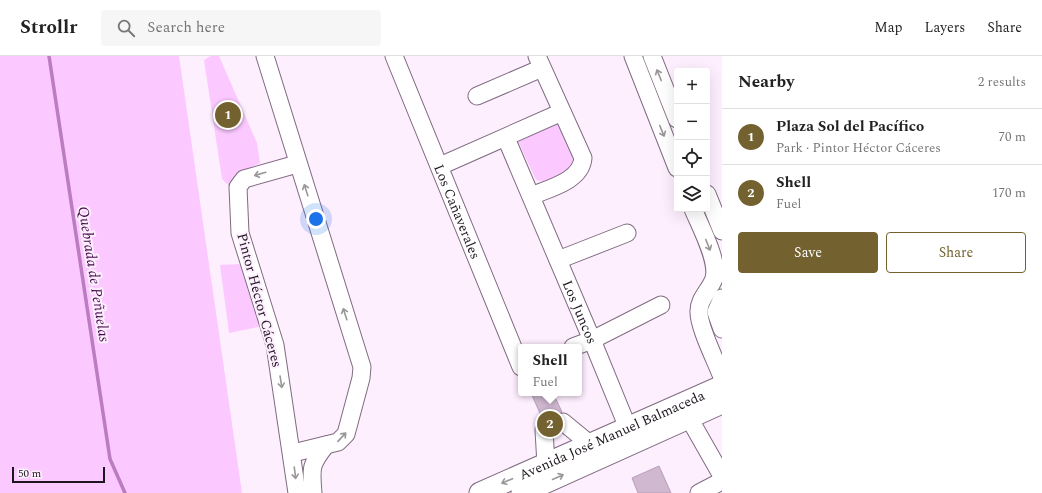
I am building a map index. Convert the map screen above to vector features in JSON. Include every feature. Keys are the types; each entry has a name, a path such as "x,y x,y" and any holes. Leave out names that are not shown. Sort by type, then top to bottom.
{"main road":[{"name":"Avenida José Manuel Balmaceda","path":"480,493 722,386"},
{"name":"Avenida José Manuel Balmaceda","path":"522,493 722,404"}],"street":[{"path":"264,56 362,367 361,378 346,434 338,442 293,453"},
{"name":"Los Cañaverales","path":"394,56 518,360"},
{"path":"632,56 674,160"},
{"path":"652,56 674,112"},
{"path":"477,96 540,62 583,158 582,166 568,180 531,196"},
{"path":"652,104 668,98"},
{"path":"440,166 562,112"},
{"name":"Los Juncos","path":"506,138 628,428"},
{"name":"Pintor Héctor Cáceres","path":"297,164 244,179 238,187 240,233 275,345 293,453 297,493"},
{"path":"710,201 722,231"},
{"path":"714,210 695,213 713,259 715,272 713,281 701,300 699,311 700,322 722,377"},
{"path":"558,260 627,233"},
{"path":"722,298 716,312 722,329"},
{"path":"581,344 661,305"},
{"path":"690,418 722,476"},
{"path":"546,465 544,430 563,422 591,445"},
{"path":"313,493 311,470 314,460 326,445"},
{"path":"698,493 722,481"}],"shaded area":[{"name":"Quebrada de Peñuelas","path":"0,56 179,56 242,493 0,493"},
{"path":"211,56 219,56 257,143 260,163 239,173 229,186 222,179 204,60"},
{"path":"556,118 578,159 576,167 546,182 536,180 517,139"},
{"path":"241,264 263,326 229,333 220,265"}],"building":[{"path":"532,396 554,396 562,412 543,420"},
{"path":"659,466 671,493 638,493 632,478"}],"waterway":[{"name":"Quebrada de Peñuelas","path":"49,56 110,459 125,493"}],"place":[{"name":"Plaza Sol del Pacífico","path":"228,115"},
{"name":"Shell","path":"550,424"}]}
